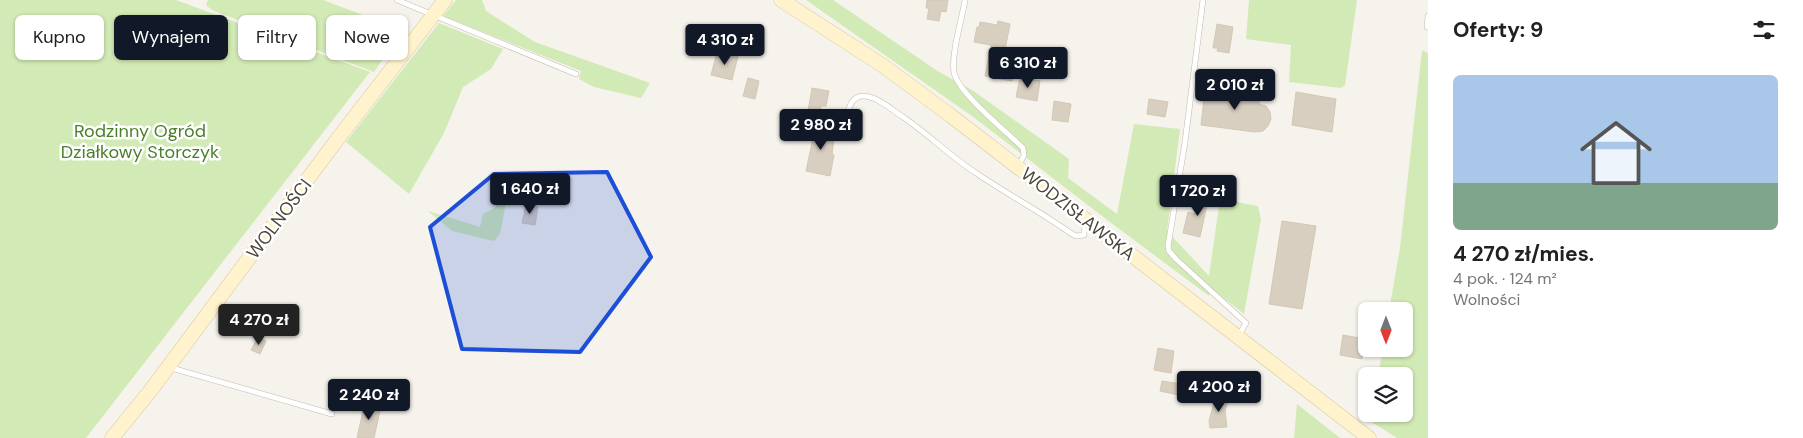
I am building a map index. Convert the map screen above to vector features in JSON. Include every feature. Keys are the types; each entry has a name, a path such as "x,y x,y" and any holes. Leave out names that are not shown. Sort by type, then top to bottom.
{"main road":[{"name":"WOLNOŚCI","path":"112,438 168,367 445,0"},
{"name":"WODZISŁAWSKA","path":"781,0 882,65 1369,438"}],"lane":[{"path":"397,0 576,74"},
{"path":"965,0 954,63 956,79 960,86 1023,148 1024,154 1017,167"},
{"path":"1203,0 1185,142 1168,246 1169,251 1176,259 1246,322 1237,337"},
{"path":"1427,27 1428,16"},
{"path":"846,121 853,100 858,96 870,97 916,126 976,173 1044,214 1072,234 1076,236 1084,235 1084,230 1093,225"},
{"path":"168,367 332,414"}],"highlighted area":[{"path":"607,172 651,257 580,352 462,349 430,227 494,174"}],"green space":[{"name":"Rodzinny Ogród Działkowy Storczyk","path":"0,0 176,0 216,15 114,15 114,60 228,60 228,19 238,23 238,60 316,60 316,52 326,56 326,60 338,60 370,72 86,438 0,438"},
{"path":"208,0 323,0 363,15 326,15 326,54 316,50 316,15 238,15 238,20 212,10 206,5"},
{"path":"456,0 482,0 486,11 535,42 650,83 641,98 594,87 579,79 581,71 443,16"},
{"path":"806,0 833,0 939,72 972,90 1069,159 1068,178 1117,214 1134,124 1180,129 1167,231 1209,276 1220,199 1258,206 1261,219 1244,314 1211,288 1209,296 972,116"},
{"path":"1249,0 1357,0 1345,85 1341,88 1289,82 1291,45 1246,39"},
{"path":"439,23 503,49 491,69 463,87 444,133 409,194 346,142"},
{"path":"1422,50 1428,53 1428,438 1397,438 1372,422 1413,422 1413,367 1380,367 1381,358 1413,357 1413,302 1391,302 1400,248"},
{"path":"343,60 382,60 374,72"},
{"path":"511,175 500,234 494,241 452,231 428,211 480,227 483,214 496,207"},
{"path":"1297,404 1340,438 1294,438"}],"building":[{"path":"927,0 948,0 946,12 941,11 939,21 927,19 929,8 926,8"},
{"path":"998,21 1010,24 1004,55 1006,55 1004,66 1014,68 1012,81 985,76 991,45 974,42 980,22 997,25"},
{"path":"1217,24 1233,27 1229,53 1217,51 1218,48 1213,48"},
{"path":"720,51 738,56 732,80 711,75 716,56 719,56"},
{"path":"1020,77 1040,81 1037,101 1016,97"},
{"path":"748,78 759,81 755,99 743,96"},
{"path":"812,88 829,91 826,106 821,106 820,112 808,111"},
{"path":"1205,90 1247,95 1247,91 1260,92 1259,104 1266,106 1270,112 1271,119 1268,126 1263,131 1255,132 1201,125"},
{"path":"1296,92 1336,99 1332,132 1292,125"},
{"path":"1149,99 1168,102 1165,117 1147,114"},
{"path":"1054,101 1071,104 1068,122 1052,120"},
{"path":"812,126 835,130 832,154 834,155 830,176 806,171 813,138 810,138"},
{"path":"1199,194 1213,197 1211,206 1207,205 1200,237 1183,233 1188,212 1195,214"},
{"path":"526,205 538,207 535,225 522,223"},
{"path":"1282,221 1316,226 1302,309 1269,304"},
{"path":"1343,335 1358,338 1358,358 1362,359 1340,355"},
{"path":"258,337 266,341 260,354 251,350"},
{"path":"1158,348 1174,351 1171,373 1154,370"},
{"path":"1162,381 1181,384 1179,395 1160,391"},
{"path":"1216,395 1229,398 1225,411 1227,427 1210,428 1209,421"},
{"path":"365,402 381,406 374,438 357,438"}]}
